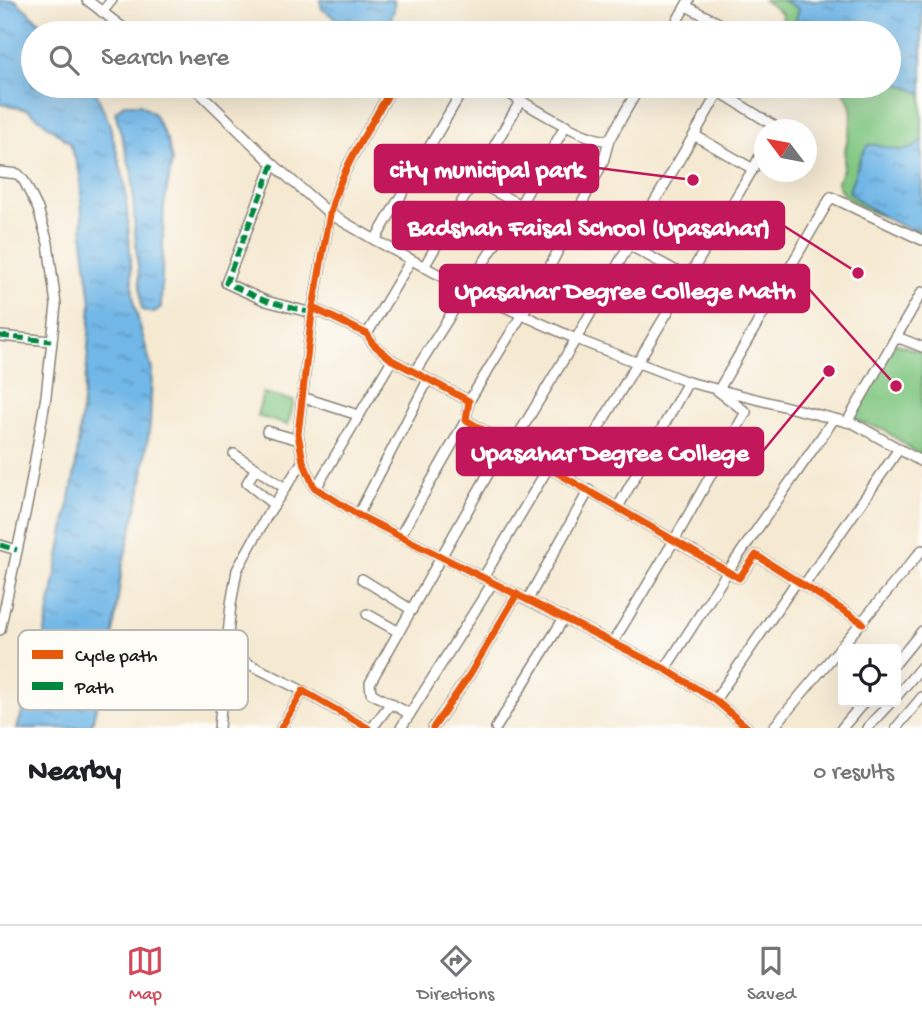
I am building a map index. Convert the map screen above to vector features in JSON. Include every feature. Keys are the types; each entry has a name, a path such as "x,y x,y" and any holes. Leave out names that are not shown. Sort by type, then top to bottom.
{"street":[{"path":"87,0 114,21"},
{"path":"102,12 112,0"},
{"path":"677,21 687,3 718,21"},
{"path":"204,98 330,214 465,289 520,316 688,382 855,424 922,462"},
{"path":"386,98 349,165 333,200 330,214 313,310 299,440 303,461 316,488 358,515 665,669 715,700 748,728"},
{"path":"375,240 458,98"},
{"path":"517,98 566,125 601,141 609,140"},
{"path":"400,536 466,420 469,401 542,282 603,162 609,140 633,98"},
{"path":"410,714 371,693 370,683 508,445 576,339 715,98"},
{"path":"733,98 764,119"},
{"path":"424,267 521,100"},
{"path":"414,373 520,205 566,125"},
{"path":"568,479 753,169 694,135"},
{"path":"426,154 520,205"},
{"path":"273,164 226,283 266,301 313,310 367,334 373,344 391,360 469,401"},
{"path":"0,172 18,174 38,209 48,243 56,305 46,397 0,630"},
{"path":"718,391 831,198 922,240"},
{"path":"629,245 689,278"},
{"path":"367,334 411,260"},
{"path":"847,422 922,292"},
{"path":"0,336 51,341"},
{"path":"895,339 922,347"},
{"path":"316,488 391,360"},
{"path":"358,515 428,380"},
{"path":"618,507 688,382"},
{"path":"613,642 675,539 746,412 718,391"},
{"path":"302,397 358,415"},
{"path":"665,669 728,571 834,419"},
{"path":"466,420 739,578 756,555 863,623"},
{"path":"267,431 299,440"},
{"path":"715,700 899,449"},
{"path":"234,454 285,488"},
{"path":"230,630 237,570 303,461"},
{"path":"256,468 243,484 274,505"},
{"path":"483,578 548,468"},
{"path":"528,599 589,490"},
{"path":"0,545 17,550"},
{"path":"773,728 922,550"},
{"path":"362,579 412,610"},
{"path":"401,728 493,582"},
{"path":"433,728 470,674 517,594"},
{"path":"367,614 399,632"},
{"path":"496,728 564,618"},
{"path":"901,657 922,631"},
{"path":"248,664 370,728 390,703"},
{"path":"901,690 922,666"},
{"path":"281,728 303,691"},
{"path":"896,728 922,697"},
{"path":"842,728 860,707"},
{"path":"867,728 886,707"},
{"path":"219,728 221,710"}],"green space":[{"path":"764,0 922,0 922,234 860,207 843,193 838,185 844,166 852,115 847,98 901,98 901,21 782,21 783,14"},
{"path":"895,343 922,353 922,456 884,430 852,419"},
{"path":"263,393 294,401 288,425 257,416"}],"water":[{"path":"0,0 15,0 39,21 21,21 21,98 98,98 109,122 125,184 134,304 152,370 150,424 140,494 122,568 114,630 45,630 75,471 87,365 91,303 83,240 80,174 70,143 28,110 0,104"},
{"path":"320,0 394,0 394,10 389,21 340,21 322,9"},
{"path":"782,0 922,0 922,93 901,85 901,21 796,21 799,9"},
{"path":"124,104 140,104 154,114 168,142 172,161 164,206 161,307 153,313 142,310 132,174 115,112"},
{"path":"922,139 922,230 911,229 888,219 849,191 861,156 868,145 902,150 915,146"},
{"path":"23,710 95,710 91,728 17,728"}],"marked path":[{"path":"273,164 226,283 266,301 312,313"},
{"path":"0,336 51,341"},
{"path":"0,545 17,550"}],"cycle path":[{"path":"386,98 349,164 330,214 312,313 298,434 303,461 314,487 358,515 665,669 715,700 748,728"},
{"path":"313,308 367,334 373,344 392,360 469,401 466,420 739,578 756,555 863,623"},
{"path":"433,728 470,674 517,594"},
{"path":"281,728 303,691 368,728"}],"place":[{"name":"city municipal park","path":"693,180"},
{"name":"Badshah Faisal School (Upasahar)","path":"858,273"},
{"name":"Upasahar Degree College","path":"829,371"},
{"name":"Upasahar Degree College Math","path":"896,386"}]}
